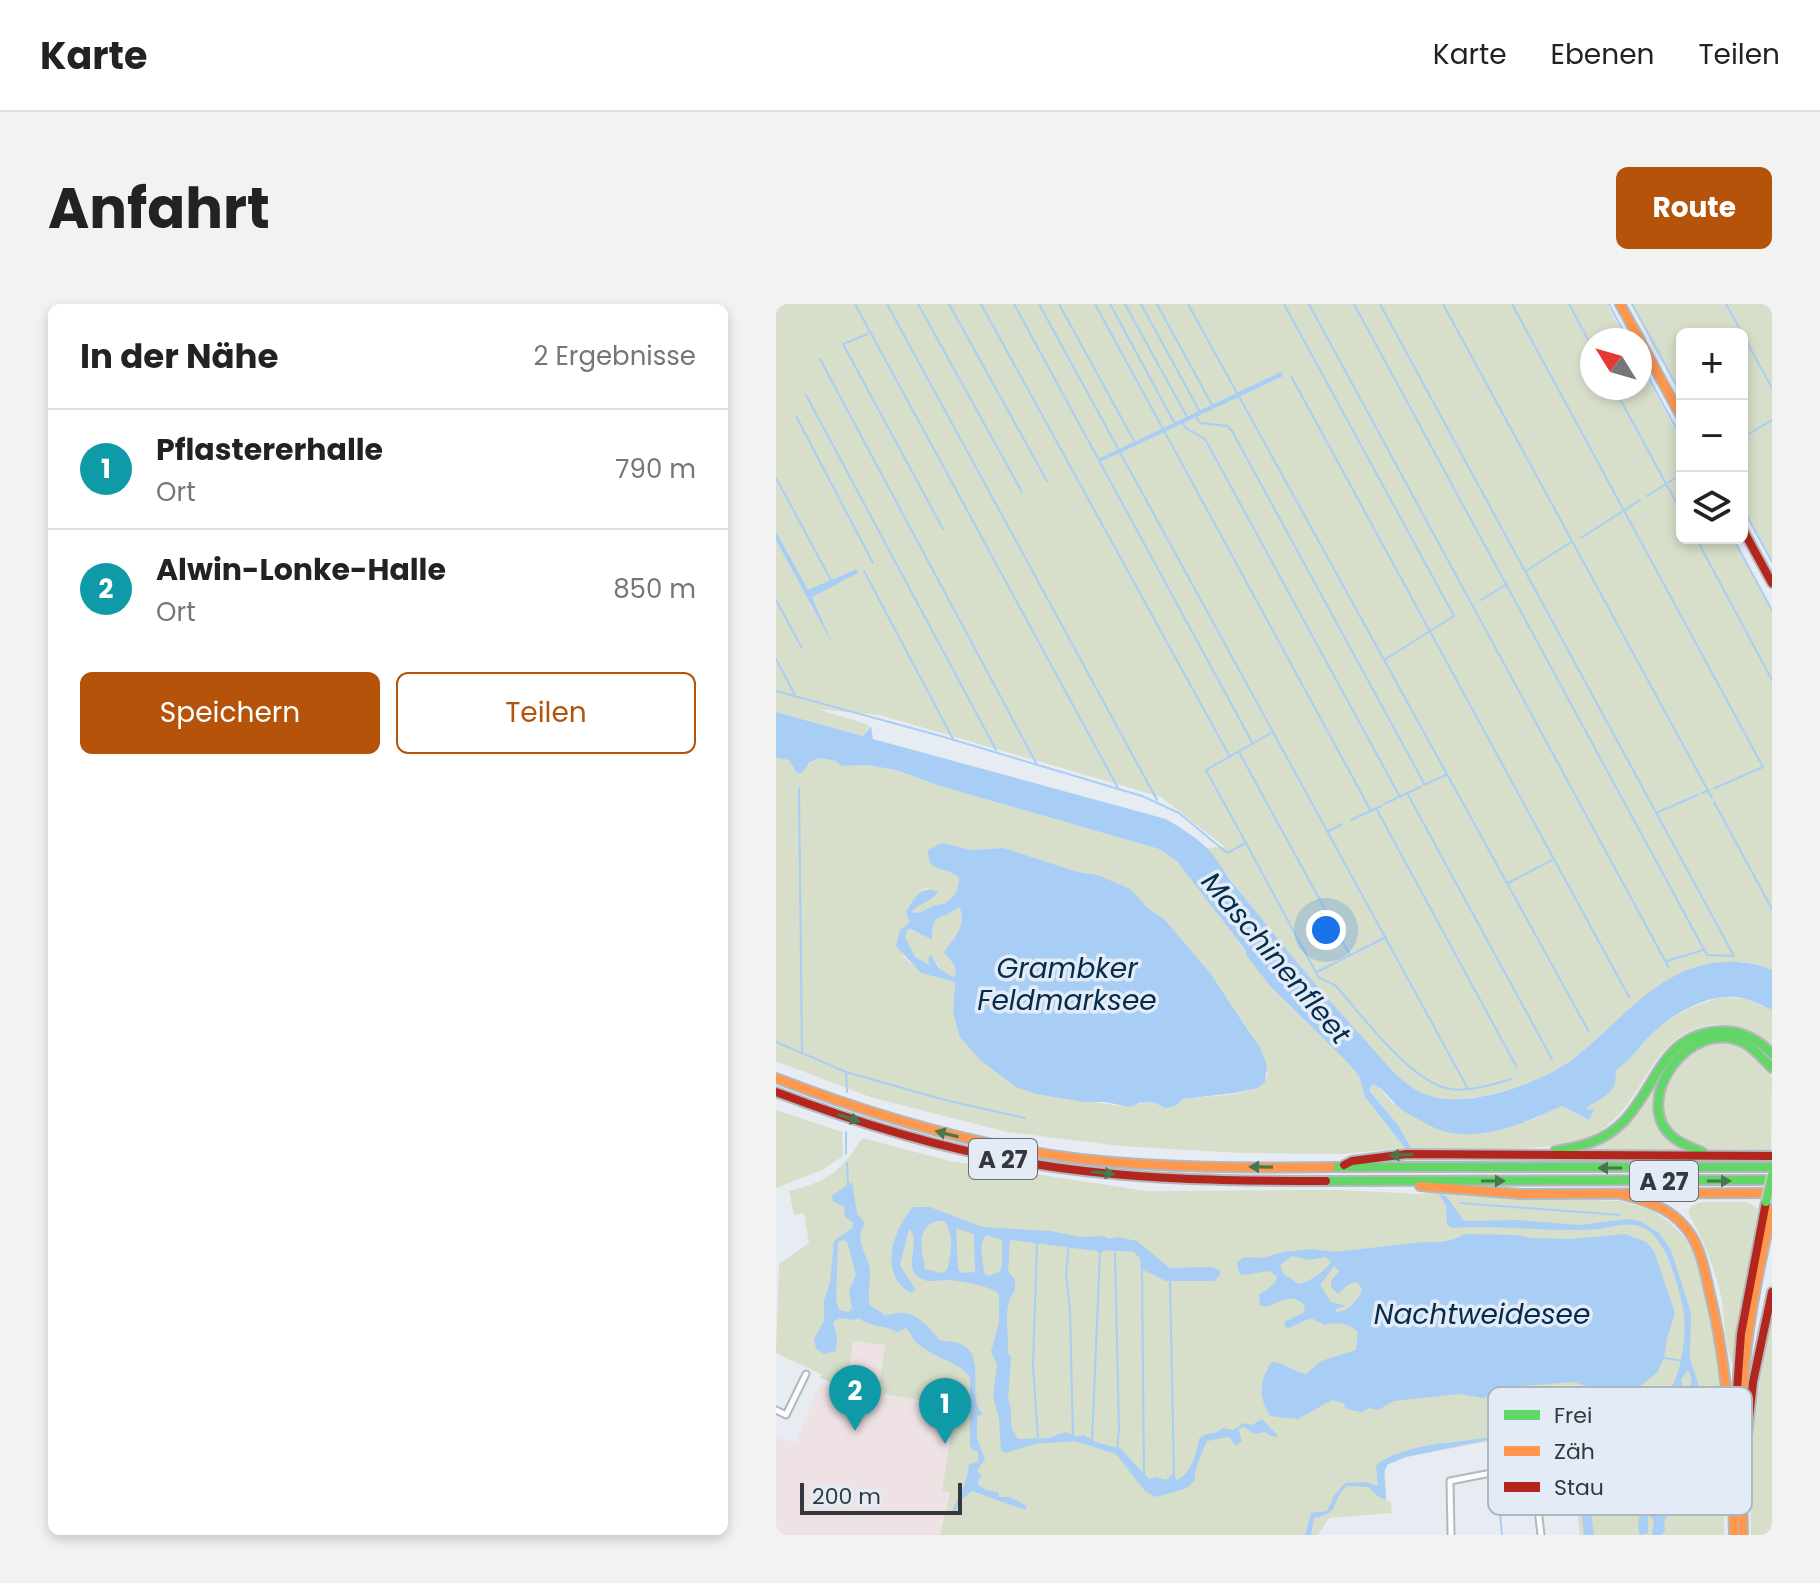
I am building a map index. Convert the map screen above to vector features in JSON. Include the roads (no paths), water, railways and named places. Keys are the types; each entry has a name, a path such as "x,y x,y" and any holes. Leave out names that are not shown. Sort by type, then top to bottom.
{"main road":[{"path":"1620,304 1633,328"},
{"path":"1652,362 1676,407"},
{"path":"1748,539 1772,583"},
{"path":"1531,1155 1578,1147 1597,1140 1620,1125 1664,1059 1690,1037 1710,1031 1734,1032 1756,1041 1772,1054"},
{"path":"1727,1156 1684,1146 1666,1129 1659,1100 1665,1071 1682,1050 1700,1041 1719,1038 1748,1045 1772,1068"},
{"name":"A 27","path":"776,1078 907,1124 1007,1147 1135,1163 1339,1167 1772,1167"},
{"name":"A 27","path":"776,1092 904,1136 1006,1160 1179,1178 1387,1181 1772,1178"},
{"path":"1339,1167 1352,1161 1407,1154 1772,1156"},
{"path":"1738,1387 1741,1334 1772,1178"},
{"path":"1387,1181 1506,1193 1772,1193"},
{"path":"1620,1194 1663,1209 1678,1220 1694,1240 1711,1293 1724,1354 1727,1387"},
{"path":"1743,1387 1748,1337 1772,1210"},
{"path":"1752,1391 1772,1292"},
{"path":"1734,1515 1734,1535"},
{"path":"1743,1515 1743,1535"}],"street":[{"path":"776,1410 786,1415 806,1374"},
{"path":"1451,1535 1450,1481 1488,1473"},
{"path":"1538,1515 1541,1535"}],"water":[{"path":"1281,372 1283,376 1099,462 1098,459"},
{"path":"776,532 808,590 857,569 858,573 812,597 833,645 776,540"},
{"name":"Maschinenfleet","path":"776,712 863,736 871,726 873,739 1166,819 1210,851 1340,1013 1392,1071 1427,1095 1443,1099 1481,1097 1539,1078 1570,1061 1665,981 1687,970 1710,964 1737,962 1772,970 1772,1010 1745,999 1724,997 1699,1003 1675,1015 1615,1071 1612,1089 1586,1108 1595,1108 1589,1120 1562,1106 1504,1129 1458,1134 1438,1129 1405,1112 1373,1084 1369,1090 1398,1125 1411,1148 1405,1148 1365,1097 1359,1076 1270,986 1177,861 1159,849 940,786 896,770 866,765 842,766 836,761 819,758 809,763 802,773 797,773 789,760 776,758"},
{"name":"Grambker Feldmarksee","path":"942,843 971,850 1004,848 1078,872 1098,875 1130,889 1165,920 1211,974 1260,1048 1267,1065 1265,1082 1258,1088 1234,1093 1183,1099 1175,1106 1165,1108 1153,1102 1130,1107 1085,1102 1036,1094 1016,1087 980,1060 960,1037 953,1012 955,982 921,973 896,946 900,930 910,922 906,912 919,894 927,890 938,892 915,908 914,913 944,904 958,887 959,878 931,864 928,850","holes":["959,907 959,931 944,952 954,965 956,975 952,977 939,968 931,955 929,965 915,957 905,937 907,930 911,929 932,940 938,918"]},
{"path":"852,1182 857,1213 865,1223 860,1237 869,1266 870,1305 885,1315 911,1315 927,1326 939,1340 958,1343 973,1356 976,1398 983,1414 977,1417 977,1438 985,1459 977,1471 982,1476 978,1485 998,1492 999,1497 1010,1497 1027,1506 1025,1510 972,1491 961,1500 955,1512 952,1511 969,1464 978,1462 978,1451 973,1451 970,1445 970,1377 965,1372 924,1349 906,1328 897,1332 859,1318 840,1318 833,1322 837,1337 836,1351 824,1354 816,1349 814,1339 824,1321 824,1300 830,1283 834,1241 852,1228 853,1223 844,1216 845,1207 834,1202 831,1196","holes":["847,1241 856,1275 849,1290 852,1308 849,1312 839,1310 836,1300 838,1242"]},
{"path":"1439,1194 1446,1196 1464,1221 1518,1220 1579,1225 1628,1219 1640,1221 1659,1233 1671,1250 1691,1313 1690,1359 1699,1387 1690,1387 1692,1379 1688,1370 1681,1380 1684,1387 1671,1387 1682,1357 1683,1309 1669,1261 1659,1242 1646,1229 1629,1225 1580,1230 1452,1228 1447,1225 1446,1206"},
{"path":"913,1207 930,1207 983,1227 1050,1231 1082,1237 1104,1236 1109,1239 1118,1237 1137,1241 1170,1268 1212,1267 1220,1271 1214,1281 1166,1281 1141,1269 1140,1259 1134,1252 1105,1250 1100,1254 1097,1251 1010,1240 1008,1271 1015,1280 1015,1290 1007,1312 1008,1353 1011,1357 1008,1400 1012,1429 1018,1439 1049,1438 1065,1432 1084,1435 1121,1449 1149,1479 1156,1477 1166,1480 1173,1474 1177,1480 1190,1468 1199,1439 1205,1435 1222,1428 1233,1430 1244,1423 1252,1425 1262,1419 1279,1437 1265,1432 1255,1434 1244,1427 1238,1429 1242,1441 1236,1446 1229,1437 1207,1441 1195,1480 1187,1488 1156,1497 1145,1491 1116,1454 1075,1441 1035,1444 1005,1453 1001,1450 999,1419 993,1396 997,1364 991,1352 999,1322 999,1294 974,1284 951,1280 928,1281 916,1275 912,1262 913,1234 909,1229 900,1265 916,1290 911,1293 901,1285 894,1275 892,1252 894,1240","holes":["937,1221 944,1221 951,1238 947,1270 942,1273 925,1269 922,1247 925,1228","956,1228 974,1234 975,1272 958,1270","986,1235 1002,1240 1002,1265 999,1272 988,1276 984,1273 982,1258"]},
{"name":"Nachtweidesee","path":"1465,1234 1570,1239 1625,1234 1646,1242 1654,1251 1675,1313 1657,1373 1639,1387 1591,1387 1573,1382 1488,1387 1488,1396 1484,1398 1458,1394 1394,1401 1378,1410 1369,1408 1361,1412 1346,1409 1343,1403 1332,1400 1298,1419 1270,1416 1263,1402 1262,1388 1272,1362 1306,1374 1321,1361 1356,1350 1358,1333 1347,1325 1324,1325 1311,1318 1286,1329 1284,1322 1303,1313 1305,1306 1291,1298 1266,1307 1260,1305 1259,1295 1275,1283 1277,1277 1269,1271 1242,1275 1237,1262 1245,1257 1262,1258 1312,1249 1334,1252 1450,1240","holes":["1292,1256 1309,1260 1325,1257 1331,1262 1316,1276 1298,1284 1284,1274 1280,1265","1334,1266 1339,1271 1331,1281 1331,1287 1338,1294 1349,1284 1357,1282 1362,1289 1352,1305 1336,1312 1335,1309 1346,1306 1331,1302 1320,1285"]},
{"path":"1488,1437 1488,1440 1406,1457 1388,1464 1384,1472 1386,1499 1380,1498 1368,1487 1346,1486 1332,1510 1314,1518 1311,1535 1305,1535 1311,1513 1327,1511 1345,1483 1367,1482 1378,1486 1376,1466 1382,1461 1419,1447"},
{"path":"1582,1515 1592,1515 1594,1535 1584,1535"},
{"path":"1640,1515 1648,1515 1648,1533 1640,1535"},
{"path":"1649,1515 1667,1515 1665,1531 1661,1535 1652,1535 1654,1521"}],"waterway":[{"path":"855,304 1118,788"},
{"path":"887,304 1157,800"},
{"path":"918,304 1022,492"},
{"path":"949,304 1047,481"},
{"path":"981,304 1230,757"},
{"path":"1014,304 1253,744"},
{"path":"1039,304 1467,1087"},
{"path":"1059,304 1134,441"},
{"path":"1095,304 1371,811"},
{"path":"1110,304 1174,422"},
{"path":"1125,304 1187,417"},
{"path":"1141,304 1200,412"},
{"path":"1157,304 1212,405"},
{"path":"1188,304 1589,1032"},
{"path":"1284,304 1454,616 1384,660"},
{"path":"1309,304 1669,968"},
{"path":"1354,304 1707,955 1734,956 1380,304"},
{"path":"1443,304 1712,798"},
{"path":"1512,304 1763,767 1715,788"},
{"path":"1569,304 1582,328"},
{"path":"1609,304 1622,328"},
{"path":"1632,304 1676,385"},
{"path":"1726,304 1772,388"},
{"path":"868,334 843,344 943,529"},
{"path":"820,359 1036,763"},
{"path":"1291,376 1629,997"},
{"path":"1652,384 1676,428"},
{"path":"806,395 996,750"},
{"path":"1621,400 1676,502"},
{"path":"1195,415 1200,423 1227,426 1232,431 1425,785"},
{"path":"796,416 873,563"},
{"path":"1748,434 1772,420"},
{"path":"1181,421 1186,428 1205,439 1400,797"},
{"path":"776,478 832,582"},
{"path":"1647,496 1676,478"},
{"path":"1581,538 1640,500"},
{"path":"1748,518 1772,562"},
{"path":"1526,571 1571,542"},
{"path":"1699,544 1772,680"},
{"path":"1736,544 1772,610"},
{"path":"864,571 953,739"},
{"path":"1481,600 1507,584"},
{"path":"776,600 802,648"},
{"path":"776,659 796,697"},
{"name":"Maschinenfleet","path":"776,691 1142,796 1179,813 1227,853 1246,843 1319,978 1335,985 1403,1061 1435,1084 1450,1089 1473,1088 1512,1079"},
{"path":"1246,843 1206,770 1271,733"},
{"path":"1239,752 1350,955"},
{"path":"1424,785 1446,775"},
{"path":"1384,804 1420,787"},
{"path":"799,788 802,1053"},
{"path":"1702,793 1709,790"},
{"path":"1407,793 1552,1059"},
{"path":"1658,812 1698,795"},
{"path":"1714,802 1772,909"},
{"path":"1351,820 1381,806"},
{"path":"1376,808 1516,1066"},
{"path":"1329,831 1342,824"},
{"path":"1508,883 1552,860"},
{"name":"Maschinenfleet","path":"1317,972 1386,937"},
{"path":"1667,961 1703,950"},
{"path":"776,1042 846,1072 847,1092"},
{"path":"846,1072 945,1100 1025,1118"},
{"path":"846,1132 846,1154"},
{"path":"847,1163 848,1184"},
{"path":"1460,1203 1620,1215"},
{"path":"1037,1242 1033,1366 1038,1438"},
{"path":"1069,1244 1066,1273 1073,1437"},
{"path":"1092,1441 1100,1251"},
{"path":"1115,1253 1117,1450"},
{"path":"1142,1269 1144,1478"},
{"path":"1170,1282 1174,1475"},
{"path":"1664,1358 1683,1361"},
{"path":"1500,1515 1502,1535"}],"place":[{"name":"Alwin-Lonke-Halle","path":"855,1431"},
{"name":"Pflastererhalle","path":"945,1444"}]}
